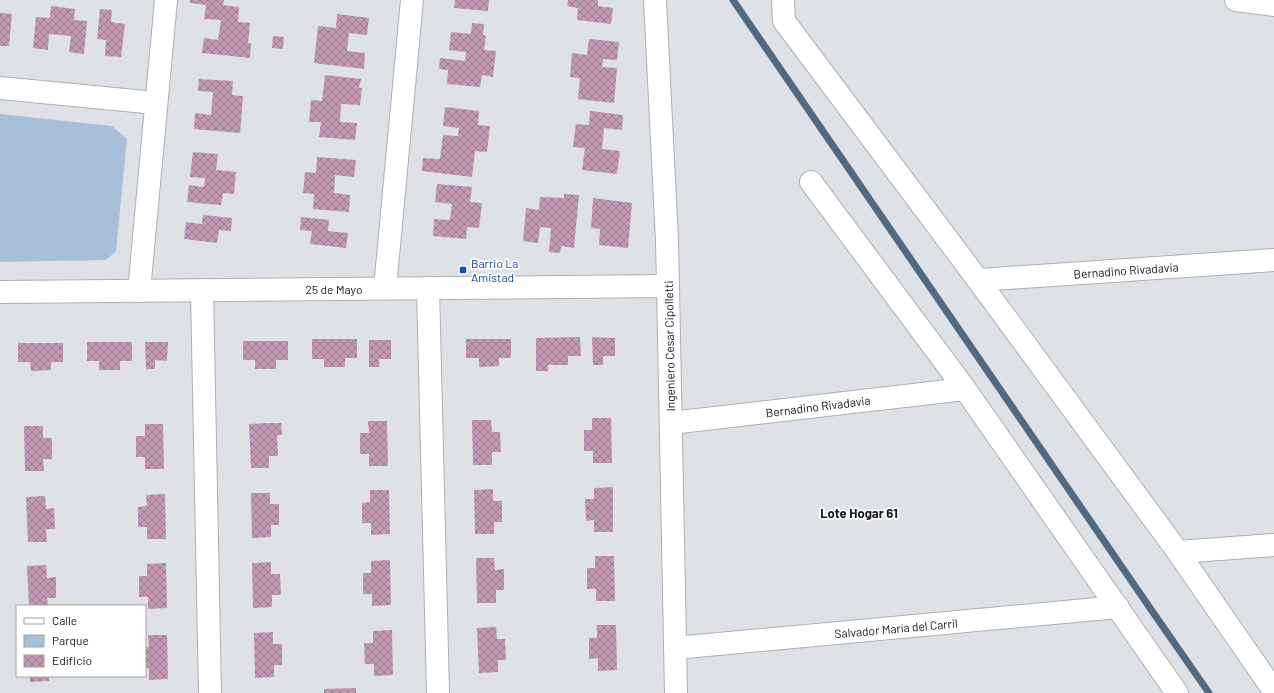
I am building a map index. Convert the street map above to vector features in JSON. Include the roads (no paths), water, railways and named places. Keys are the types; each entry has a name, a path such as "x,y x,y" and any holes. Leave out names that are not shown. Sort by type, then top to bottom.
{"street":[{"path":"139,291 166,0"},
{"path":"385,288 412,0"},
{"name":"Ingeniero Cesar Cipolletti","path":"655,0 667,241 676,693"},
{"path":"782,0 784,21 978,280 1178,552 1274,691"},
{"path":"1236,0 1274,5"},
{"path":"0,88 156,103"},
{"path":"811,182 965,389 1177,693"},
{"name":"Bernadino Rivadavia","path":"978,280 1274,260"},
{"name":"25 de Mayo","path":"0,292 668,286"},
{"path":"428,288 438,693"},
{"path":"202,290 210,693"},
{"name":"Bernadino Rivadavia","path":"670,423 965,389"},
{"path":"1178,552 1274,545"},
{"name":"Salvador María del Carril","path":"675,648 1118,607"}],"waterway":[{"path":"733,0 1209,693"}],"place":[{"name":"Barrio La Amistad","path":"463,270"}],"district":[{"name":"Lote Hogar 61","path":"859,513"}]}
